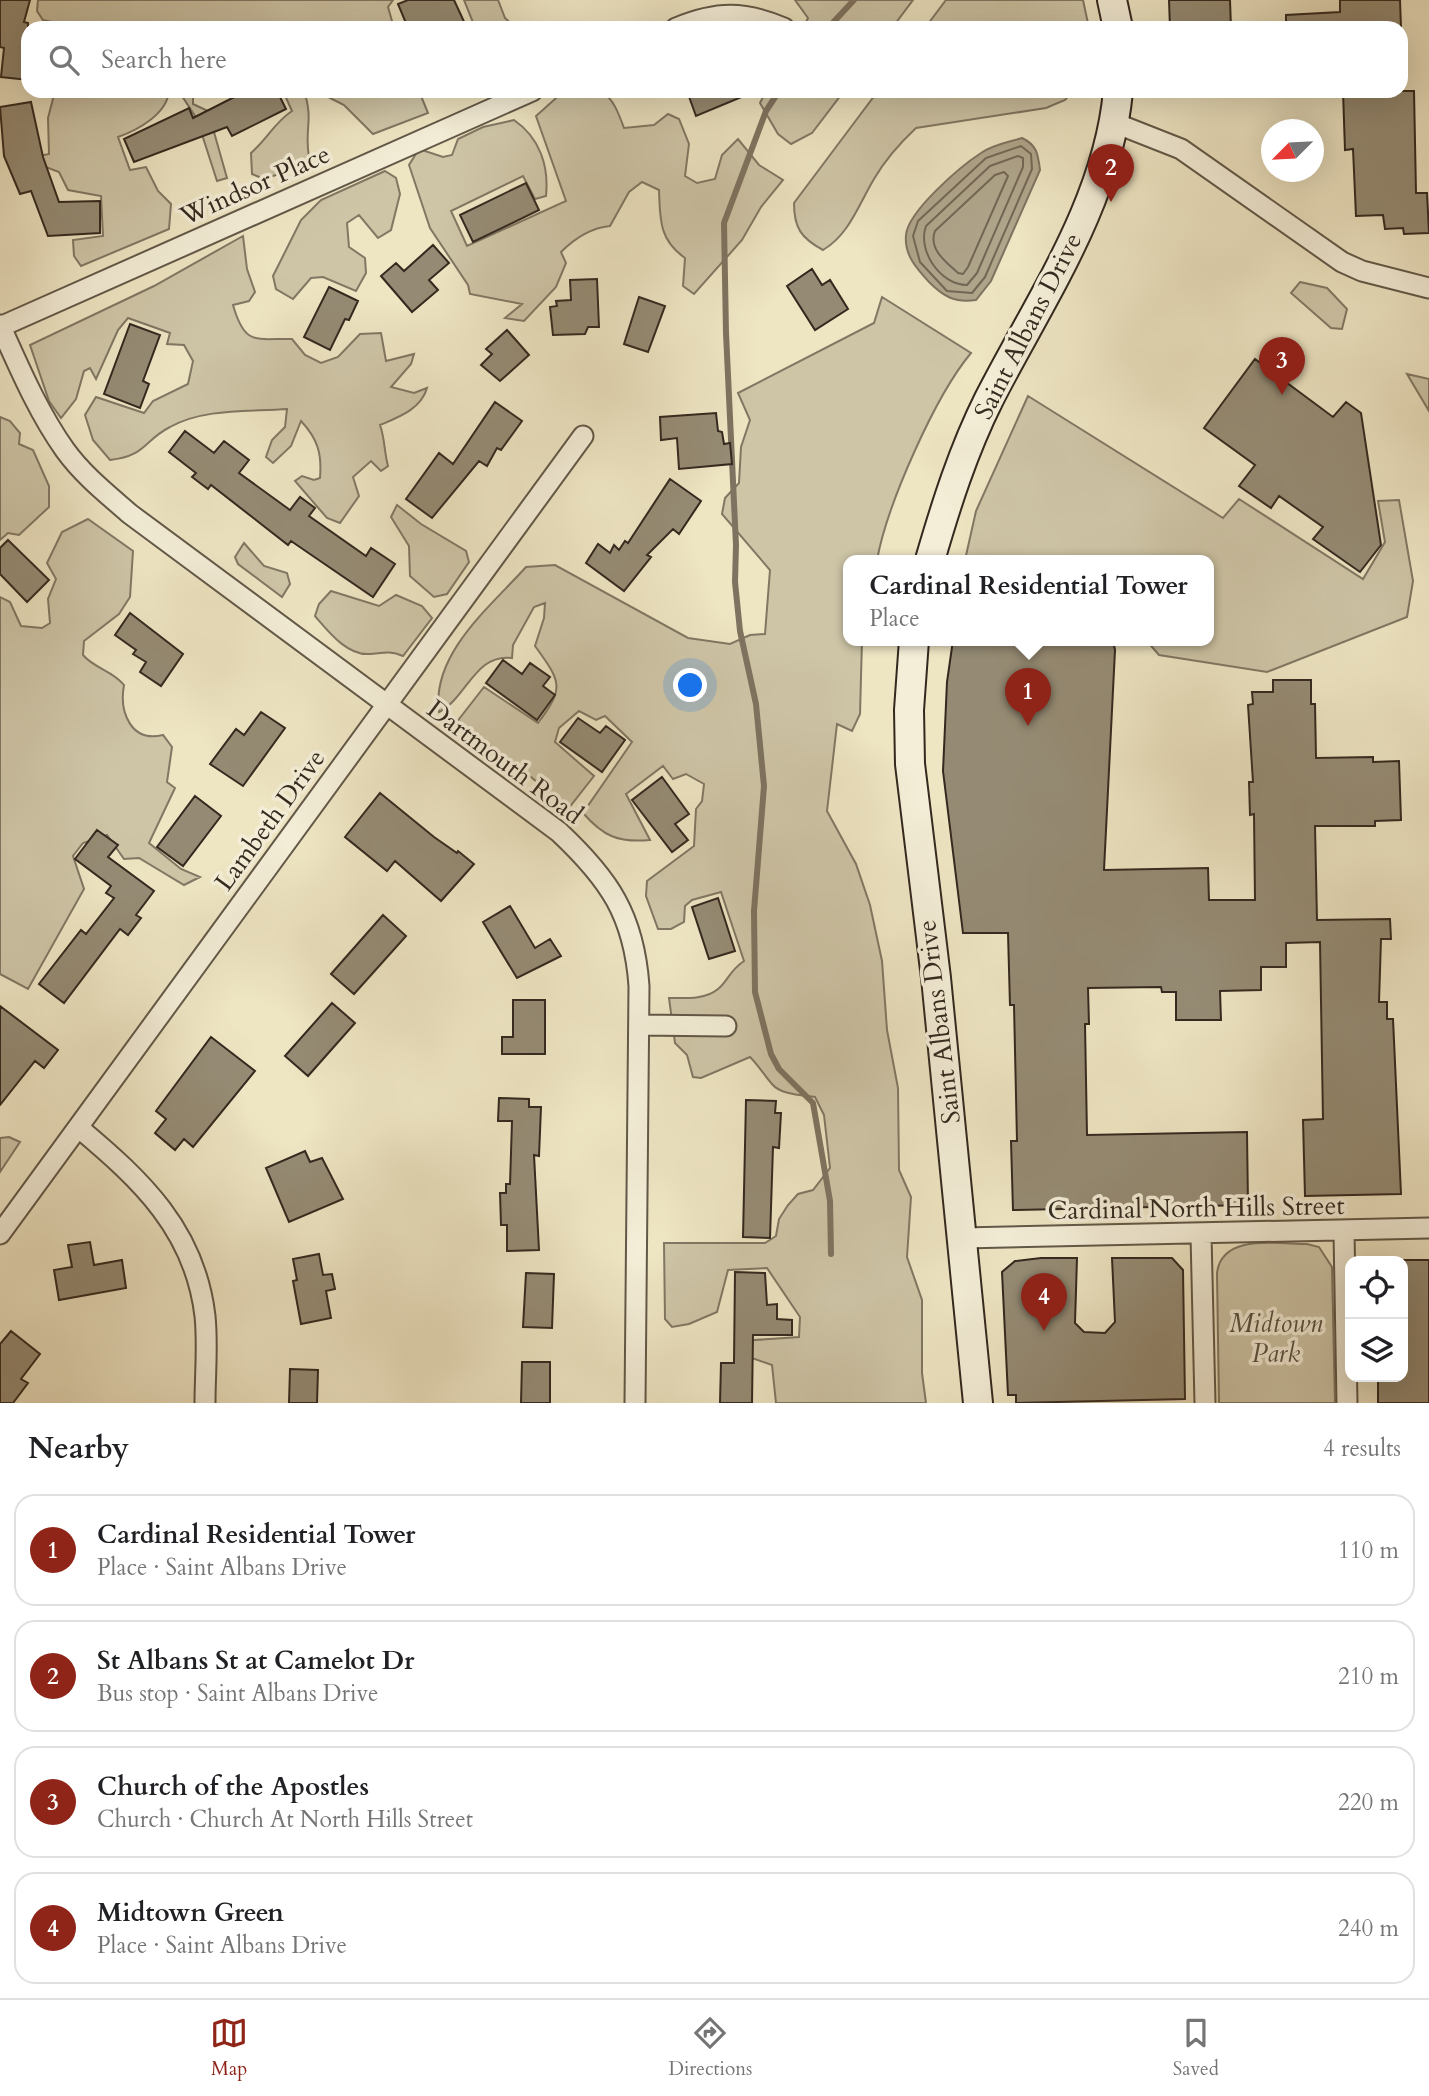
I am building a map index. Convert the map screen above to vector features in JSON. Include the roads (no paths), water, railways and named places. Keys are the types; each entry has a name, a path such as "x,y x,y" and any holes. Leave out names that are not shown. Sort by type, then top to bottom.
{"street":[{"path":"1112,0 1116,21"},
{"path":"700,21 723,14 746,14 765,21"},
{"name":"Windsor Place","path":"0,326 516,98"},
{"name":"Saint Albans Drive","path":"931,555 950,491 987,402 1069,248 1106,159 1117,98"},
{"path":"1115,122 1181,149 1342,262 1362,271 1429,288"},
{"name":"Dartmouth Road","path":"0,326 44,416 65,451 91,481 130,514 385,706 559,832 599,873 618,901 630,929 637,956 640,1025 635,1403"},
{"name":"Lambeth Drive","path":"0,1234 583,436"},
{"name":"Saint Albans Drive","path":"914,646 909,710 910,764 963,1238 978,1403"},
{"path":"640,1025 726,1026"},
{"path":"79,1128 133,1173 168,1215 197,1280 205,1316 205,1403"},
{"name":"Cardinal North Hills Street","path":"963,1238 1344,1232 1429,1228"},
{"path":"1344,1232 1347,1403"},
{"path":"1201,1235 1205,1403"}],"water":[{"path":"1022,138 1036,151 1040,170 991,281 976,300 950,298 929,282 912,261 906,242 909,225 925,202 972,159 985,150"}],"waterway":[{"path":"834,21 854,0"},
{"path":"774,98 766,111 724,223 736,545 735,582 740,631 756,704 764,786 754,911 755,992 771,1054 779,1069 813,1103 830,1201 831,1254"}],"place":[{"name":"St Albans St at Camelot Dr","path":"1111,202"},
{"name":"Church of the Apostles","path":"1282,395"},
{"name":"Cardinal Residential Tower","path":"1028,726"},
{"name":"Midtown Green","path":"1044,1331"}],"park label":[{"name":"Midtown Park","path":"1276,1338"}]}
